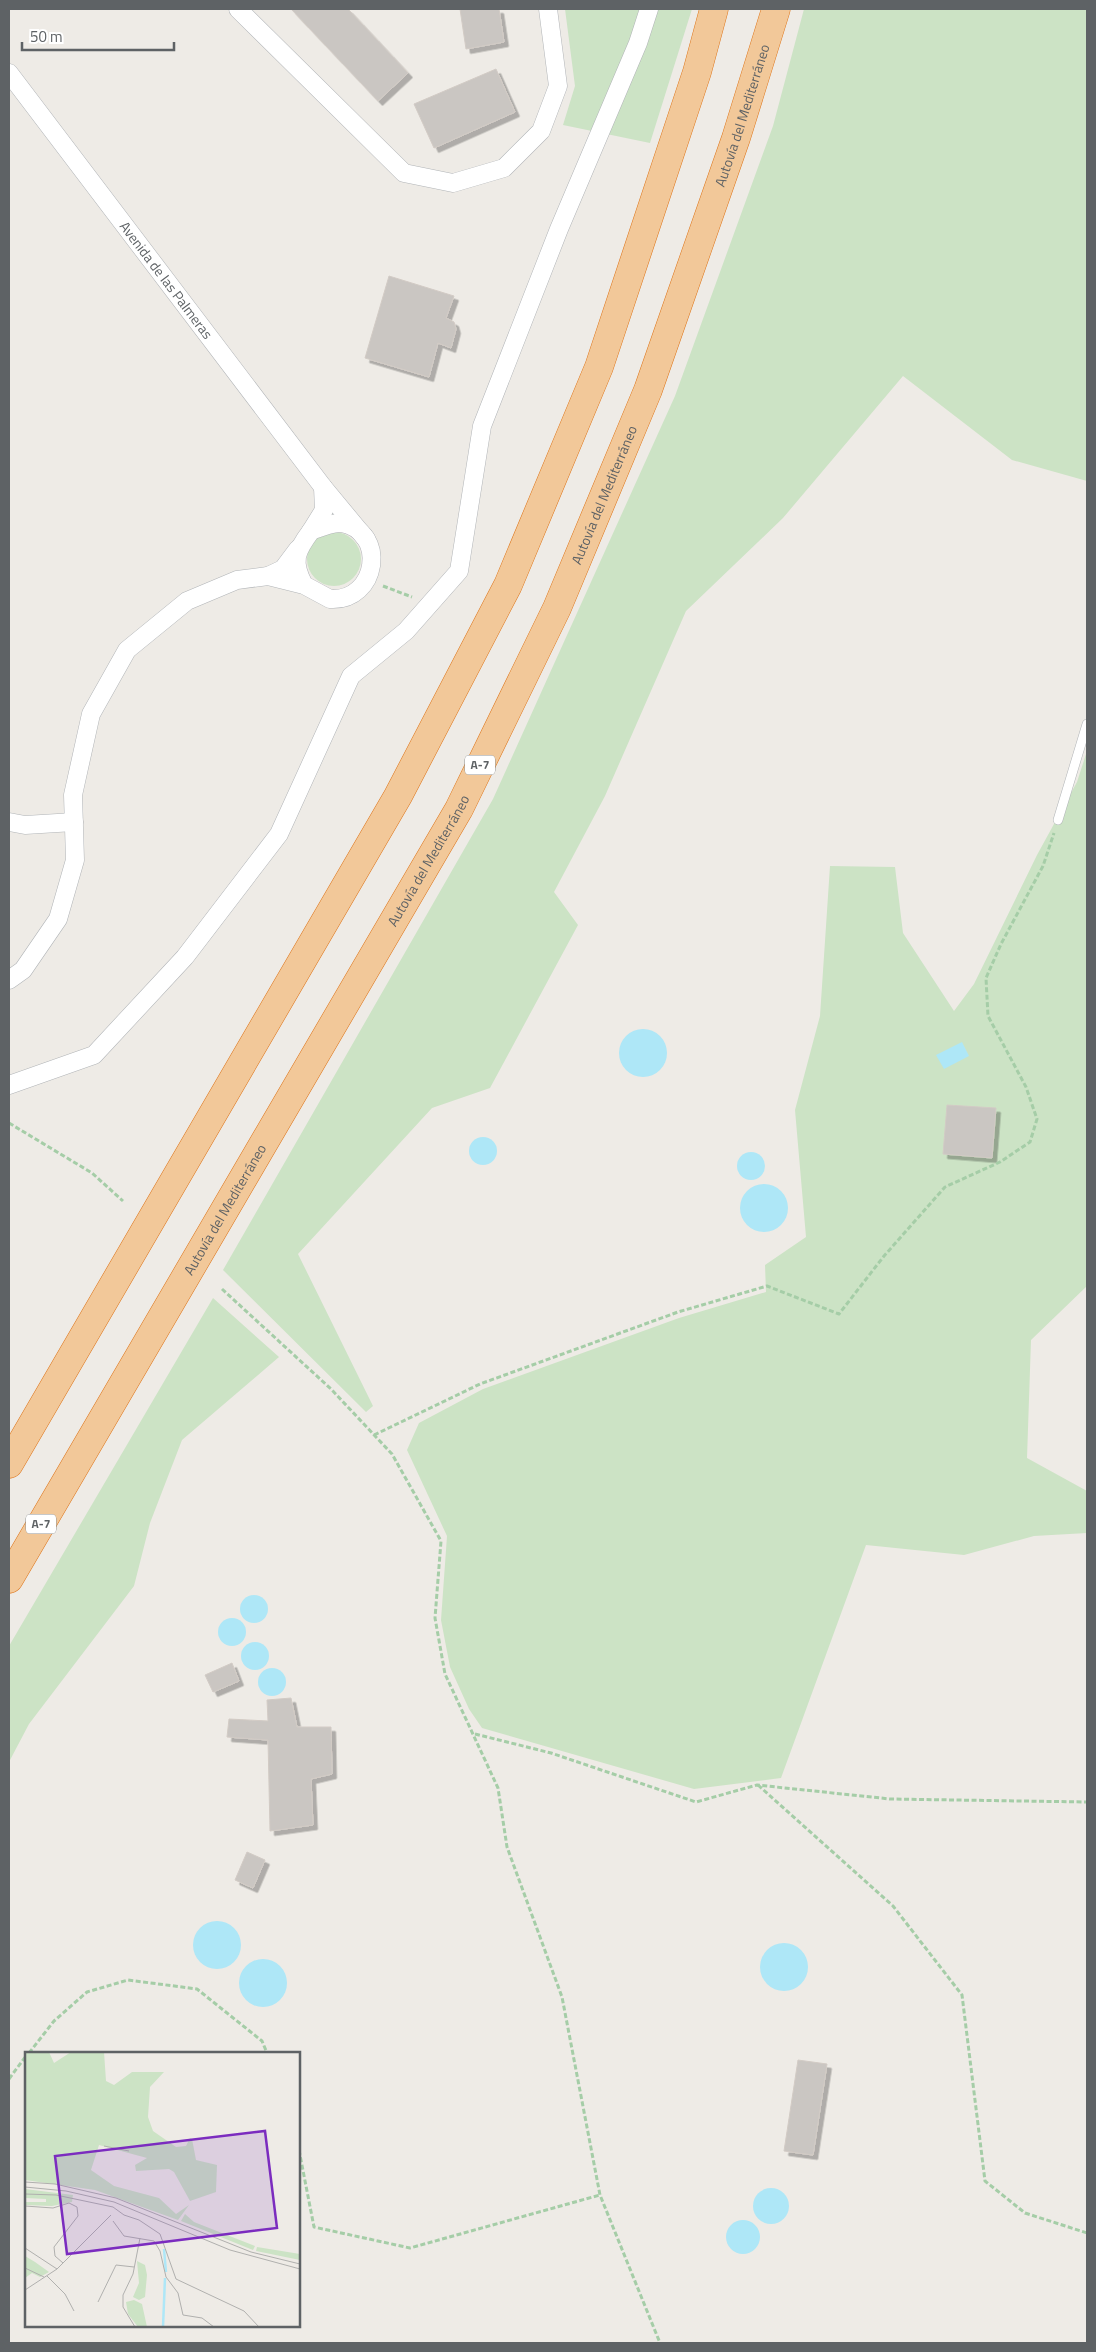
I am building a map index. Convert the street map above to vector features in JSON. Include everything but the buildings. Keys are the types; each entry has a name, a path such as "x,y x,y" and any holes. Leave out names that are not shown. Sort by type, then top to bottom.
{"highway":[{"path":"9,1464 398,796 508,585 599,367 696,72 714,9"},
{"name":"Autovía del Mediterráneo","path":"9,1579 459,809 553,617 648,390 736,138 776,9"}],"street":[{"path":"238,9 404,173 453,183 504,168 541,131 558,86 548,9"},
{"path":"9,1085 94,1055 185,957 279,834 351,676 406,631 459,570 482,426 559,229 638,43 649,9"},
{"name":"Avenida de las Palmeras","path":"9,73 323,487 366,539"},
{"path":"9,980 23,970 58,919 75,860 73,795 91,714 127,650 187,601 237,580 268,576 283,569 324,510 323,487"},
{"path":"268,576 304,585 334,600 358,592 368,580 373,559 366,539 355,528 339,523 311,531"},
{"path":"298,549 298,573 304,585"},
{"path":"9,822 25,825 74,822"}],"lane":[{"path":"1058,820 1087,724"}],"path":[{"path":"368,580 429,604"},
{"path":"374,1435 480,1384 678,1312 767,1286 839,1314 884,1256 946,1186 1000,1162 1030,1142 1037,1119 1026,1087 988,1016 986,978 1001,944 1043,866 1058,820"},
{"path":"9,1123 92,1173 123,1201"},
{"path":"222,1289 331,1388 392,1454 441,1541 435,1618 445,1674 498,1788 507,1847 562,1996 600,2195 660,2343"},
{"path":"474,1734 551,1753 696,1802 758,1785 890,1799 1087,1802"},
{"path":"758,1785 893,1906 962,1995 985,2181 1025,2213 1087,2233"},
{"path":"30,2052 54,2020 87,1992 128,1980 197,1988 262,2040 268,2052"},
{"path":"9,2079 25,2057"},
{"path":"300,2155 314,2227 410,2248 600,2195"}],"green space":[{"path":"565,9 692,9 650,143 563,125 575,86"},
{"path":"804,9 1087,9 1087,481 1012,460 903,376 783,518 686,611 605,796 554,892 578,925 490,1088 432,1108 298,1254 373,1406 366,1412 223,1270 493,799 675,396 773,126"},
{"path":"329,532 339,532 349,536 357,544 361,559 357,574 349,582 339,586 329,586 319,582 311,574 307,564 307,554 311,544 319,536"},
{"path":"1087,751 1087,1286 1031,1340 1027,1458 1087,1491 1087,1533 1034,1536 964,1555 866,1545 781,1778 694,1789 482,1728 469,1709 450,1667 441,1620 447,1536 407,1450 419,1423 483,1389 679,1318 766,1292 765,1265 806,1237 795,1110 820,1016 830,866 895,867 903,933 954,1011 974,984 1037,855 1077,782"},
{"path":"213,1298 279,1357 182,1440 150,1523 134,1586 29,1724 9,1762 9,1646"}],"water":[{"path":"643,1029 652,1031 660,1036 665,1044 667,1053 665,1062 660,1070 652,1075 643,1077 634,1075 626,1070 621,1062 619,1053 621,1044 626,1036 634,1031"},
{"path":"962,1042 969,1056 944,1069 936,1055"},
{"path":"483,1137 493,1141 497,1151 493,1161 483,1165 473,1161 469,1151 473,1141"},
{"path":"751,1152 761,1156 765,1166 761,1176 751,1180 741,1176 737,1166 741,1156"},
{"path":"764,1184 773,1186 781,1191 786,1199 788,1208 786,1217 781,1225 773,1230 764,1232 755,1230 747,1225 742,1217 740,1208 742,1199 747,1191 755,1186"},
{"path":"254,1595 264,1599 268,1609 264,1619 254,1623 244,1619 240,1609 244,1599"},
{"path":"232,1618 242,1622 246,1632 242,1642 232,1646 222,1642 218,1632 222,1622"},
{"path":"255,1642 265,1646 269,1656 265,1666 255,1670 245,1666 241,1656 245,1646"},
{"path":"272,1668 282,1672 286,1682 282,1692 272,1696 262,1692 258,1682 262,1672"},
{"path":"217,1921 226,1923 234,1928 239,1936 241,1945 239,1954 234,1962 226,1967 217,1969 208,1967 200,1962 195,1954 193,1945 195,1936 200,1928 208,1923"},
{"path":"784,1943 793,1945 801,1950 806,1958 808,1967 806,1976 801,1984 793,1989 784,1991 775,1989 767,1984 762,1976 760,1967 762,1958 767,1950 775,1945"},
{"path":"263,1959 272,1961 280,1966 285,1974 287,1983 285,1992 280,2000 272,2005 263,2007 254,2005 246,2000 241,1992 239,1983 241,1974 246,1966 254,1961"},
{"path":"771,2188 778,2189 784,2193 788,2199 788,2213 784,2219 778,2223 771,2224 764,2223 758,2219 754,2213 753,2206 754,2199 758,2193 764,2189"},
{"path":"743,2220 750,2221 755,2225 759,2230 759,2244 755,2249 750,2253 743,2254 736,2253 731,2249 727,2244 726,2237 727,2230 731,2225 736,2221"}]}
